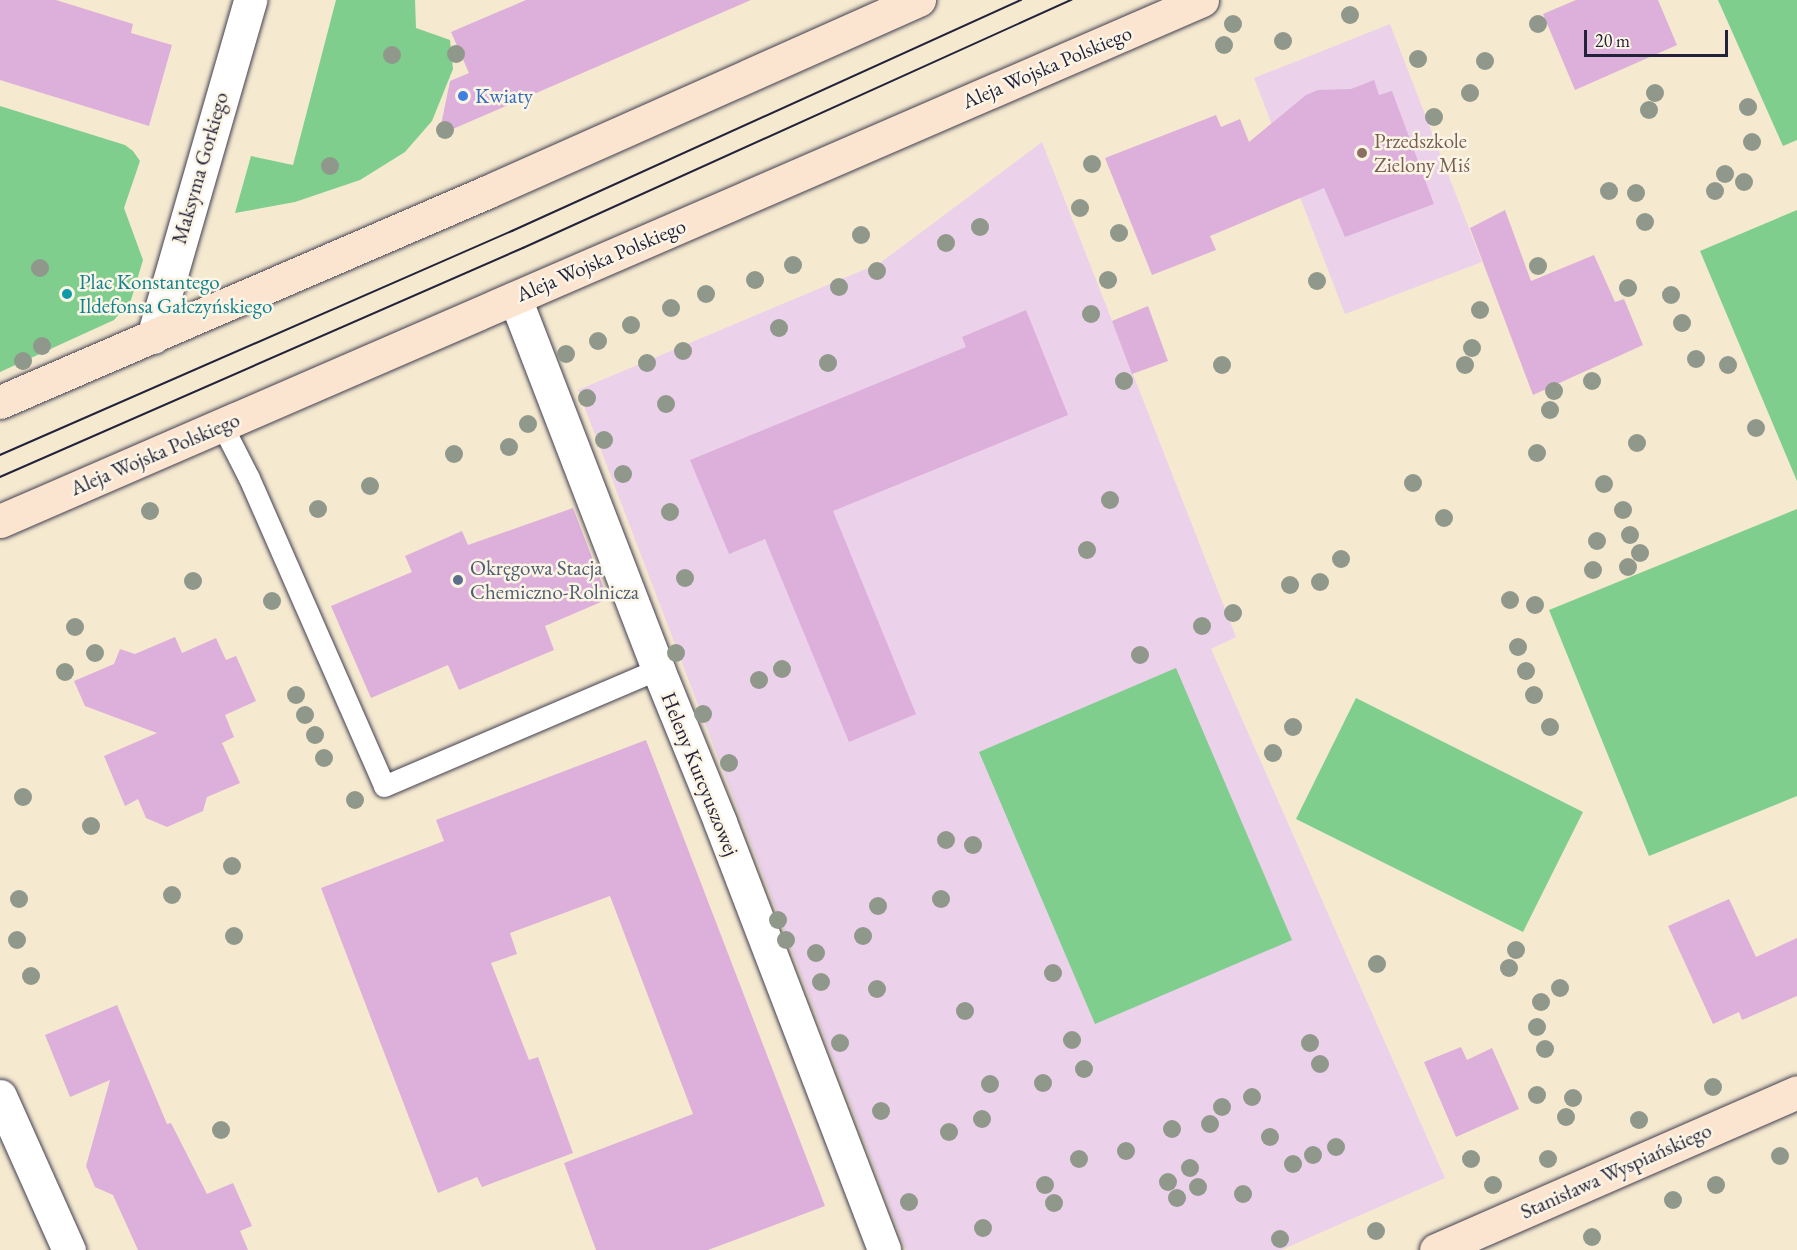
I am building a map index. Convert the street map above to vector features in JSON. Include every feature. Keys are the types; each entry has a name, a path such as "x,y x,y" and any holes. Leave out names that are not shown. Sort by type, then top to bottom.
{"main road":[{"path":"0,402 531,173 920,0"},
{"name":"Aleja Wojska Polskiego","path":"0,521 1202,0"},
{"name":"Stanisława Wyspiańskiego","path":"1436,1250 1797,1092"}],"street":[{"name":"Maksyma Gorkiego","path":"153,337 250,0"},
{"name":"Heleny Kurcyuszowej","path":"514,298 720,822 884,1250"},
{"path":"0,1096 69,1250"}],"lane":[{"path":"222,425 249,478 384,786 658,669"}],"shaded area":[{"name":"Przedszkole Zielony Miś","path":"1390,24 1482,262 1345,314 1254,78"},
{"path":"1042,142 1236,637 1211,649 1445,1178 1281,1250 906,1250 578,390 880,263"}],"green space":[{"path":"336,0 415,0 416,28 450,40 453,69 432,121 405,152 360,180 295,202 235,213 251,156 293,165"},
{"path":"1718,0 1797,0 1797,140 1783,146"},
{"path":"0,106 125,145 133,151 140,161 124,208 143,260 131,300 114,320 0,372"},
{"path":"1797,210 1797,481 1700,251"},
{"path":"1797,509 1797,796 1649,856 1549,610"},
{"path":"1176,668 1292,940 1095,1024 979,752"},
{"path":"1356,698 1583,812 1523,932 1296,819"}],"building":[{"path":"0,0 56,0 133,24 131,33 172,45 149,126 0,80"},
{"path":"526,0 751,0 439,135 450,81 469,73 451,32"},
{"path":"1576,0 1658,0 1677,45 1575,90 1543,14"},
{"path":"1374,80 1379,95 1392,91 1434,204 1345,237 1324,188 1210,236 1216,250 1152,275 1105,158 1216,115 1221,127 1240,119 1249,142 1306,95 1318,90 1351,89"},
{"path":"1505,210 1531,281 1594,255 1615,302 1624,299 1643,345 1533,395 1470,228"},
{"path":"1148,306 1168,361 1132,374 1112,321"},
{"path":"1026,310 1068,415 833,511 916,714 849,742 765,539 729,554 690,460 966,347 962,337"},
{"path":"573,508 608,599 545,626 554,650 459,690 448,665 371,698 331,606 412,572 405,556 462,531 468,545"},
{"path":"175,637 182,653 216,638 226,660 236,656 256,701 225,715 234,737 222,743 240,783 207,797 203,811 167,827 146,818 138,799 125,806 104,756 157,733 85,706 74,681 114,664 120,649 135,654"},
{"path":"646,740 825,1206 708,1250 596,1250 564,1163 693,1114 610,896 510,933 517,954 491,963 529,1060 538,1057 573,1153 482,1187 477,1177 438,1193 321,888 444,841 436,820"},
{"path":"1729,899 1756,957 1797,938 1797,996 1742,1020 1739,1012 1713,1024 1668,926"},
{"path":"117,1005 167,1124 171,1123 207,1194 233,1183 252,1226 240,1231 248,1250 138,1250 113,1195 95,1187 86,1166 110,1080 70,1097 45,1035"},
{"path":"1461,1047 1467,1060 1492,1048 1519,1109 1456,1137 1424,1062"}],"tram line":[{"path":"0,455 512,231 1021,0"},
{"path":"0,477 523,248 1071,0"}],"place":[{"name":"Kwiaty","path":"463,96"},
{"name":"Przedszkole Zielony Miś","path":"1362,153"},
{"name":"Plac Konstantego Ildefonsa Gałczyńskiego","path":"67,294"},
{"name":"Okręgowa Stacja Chemiczno-Rolnicza","path":"458,580"}]}
